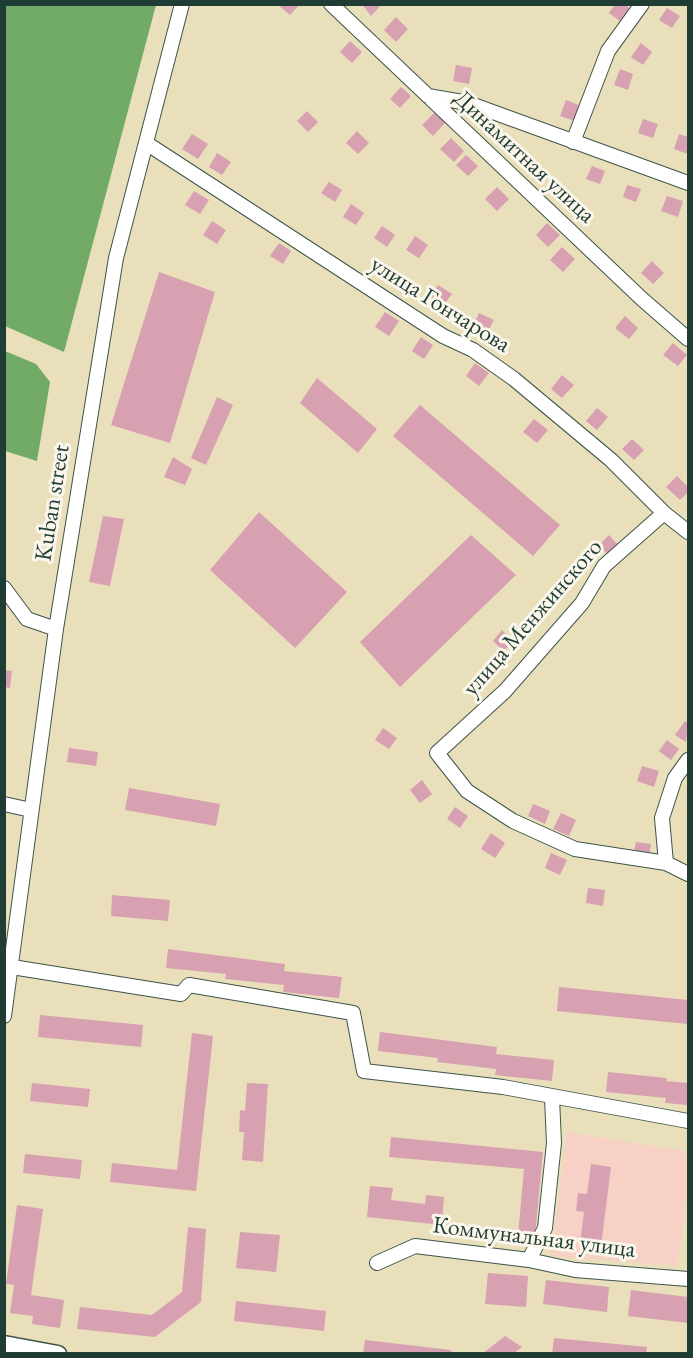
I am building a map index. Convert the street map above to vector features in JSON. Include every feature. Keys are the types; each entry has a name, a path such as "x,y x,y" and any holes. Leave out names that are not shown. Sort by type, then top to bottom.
{"main road":[{"path":"4,1344 58,1353"}],"street":[{"name":"Kuban street","path":"4,1016 56,629 116,258 182,4"},
{"name":"Динамитная улица","path":"331,4 642,299 688,339"},
{"path":"573,142 608,51 642,4"},
{"path":"428,96 468,103 688,183"},
{"name":"улица Гончарова","path":"146,143 442,336 473,350 514,379 602,453 664,513 688,532"},
{"name":"улица Менжинского","path":"664,513 604,566 582,603 505,691 437,753 467,791 513,821 575,849 666,863"},
{"path":"4,588 27,620 56,629"},
{"path":"688,760 675,778 662,818 666,863 688,874"},
{"path":"4,804 31,810"},
{"path":"12,967 181,994 189,985 352,1013 364,1059 364,1071 503,1087 552,1098 688,1121"},
{"path":"529,1260 545,1228 554,1143 552,1098"},
{"name":"Коммунальная улица","path":"377,1263 415,1246 529,1260 575,1269 688,1279"}],"shaded area":[{"path":"567,1132 685,1151 688,1157 688,1191 677,1266 551,1256"}],"green space":[{"path":"5,4 156,5 64,352 5,326"},
{"path":"5,351 36,364 50,382 37,461 5,451"}],"building":[{"path":"277,4 300,4 290,15"},
{"path":"362,4 382,4 371,16"},
{"path":"615,4 624,4 633,11 624,24 609,13"},
{"path":"667,8 680,16 672,28 659,20"},
{"path":"396,17 408,29 396,42 384,30"},
{"path":"350,41 362,52 352,63 340,52"},
{"path":"641,43 652,52 643,65 631,57"},
{"path":"456,65 472,68 469,84 453,81"},
{"path":"620,69 633,74 628,90 614,85"},
{"path":"401,87 411,96 400,108 390,99"},
{"path":"566,100 581,106 575,121 560,116"},
{"path":"307,111 318,122 308,132 297,121"},
{"path":"435,112 446,122 433,136 422,125"},
{"path":"643,119 658,124 653,138 638,133"},
{"path":"357,131 369,143 358,154 346,143"},
{"path":"192,134 208,144 198,159 182,149"},
{"path":"679,134 688,137 688,154 674,149"},
{"path":"451,138 464,151 454,162 440,149"},
{"path":"217,153 231,162 222,175 209,167"},
{"path":"466,155 478,166 468,176 456,165"},
{"path":"592,166 605,171 600,184 586,179"},
{"path":"329,182 342,190 335,202 321,193"},
{"path":"627,185 641,189 636,202 623,197"},
{"path":"497,187 509,199 497,211 485,199"},
{"path":"194,191 209,200 200,214 185,205"},
{"path":"667,196 683,201 678,217 661,211"},
{"path":"351,204 364,213 356,225 343,217"},
{"path":"212,221 226,230 217,244 203,235"},
{"path":"547,223 560,235 548,247 536,235"},
{"path":"382,226 395,235 387,247 374,238"},
{"path":"415,236 428,245 419,258 406,250"},
{"path":"279,243 291,251 283,264 270,256"},
{"path":"562,247 575,259 563,272 550,260"},
{"path":"652,261 664,273 653,284 641,273"},
{"path":"159,272 215,292 170,443 111,425"},
{"path":"438,285 452,294 443,306 430,297"},
{"path":"385,312 399,321 389,336 375,327"},
{"path":"479,313 494,320 487,333 473,326"},
{"path":"625,316 638,328 629,339 615,328"},
{"path":"421,337 433,345 424,359 412,351"},
{"path":"673,343 687,355 678,366 663,355"},
{"path":"475,363 489,373 479,386 466,376"},
{"path":"562,375 574,385 562,398 551,389"},
{"path":"317,378 377,429 358,453 300,403"},
{"path":"217,397 233,405 206,465 191,458"},
{"path":"420,405 560,525 533,556 393,436"},
{"path":"597,408 608,417 597,430 586,421"},
{"path":"534,419 548,430 537,443 523,432"},
{"path":"632,439 644,450 634,460 622,449"},
{"path":"173,457 192,469 185,485 164,477"},
{"path":"677,476 688,487 688,492 680,500 666,487"},
{"path":"259,512 347,592 295,648 210,570"},
{"path":"103,516 124,519 110,586 89,582"},
{"path":"471,535 516,575 400,687 360,642"},
{"path":"609,535 621,548 611,558 599,545"},
{"path":"502,630 513,641 504,651 493,641"},
{"path":"4,670 12,671 10,688 4,687"},
{"path":"685,721 688,723 686,742 675,735"},
{"path":"383,728 397,738 389,749 375,740"},
{"path":"667,740 679,749 671,760 659,751"},
{"path":"69,748 98,752 96,766 67,762"},
{"path":"642,766 659,771 654,787 637,781"},
{"path":"422,780 432,794 420,803 410,790"},
{"path":"129,788 220,804 216,826 125,810"},
{"path":"533,804 550,811 545,824 528,816"},
{"path":"455,807 468,816 460,828 447,819"},
{"path":"561,813 576,820 569,836 553,829"},
{"path":"491,833 505,843 495,858 481,849"},
{"path":"636,842 651,844 649,859 633,857"},
{"path":"551,853 567,860 560,875 545,868"},
{"path":"588,888 605,890 603,906 586,903"},
{"path":"112,895 170,900 168,921 111,916"},
{"path":"168,949 285,964 284,971 342,977 339,998 283,992 284,985 225,979 226,974 166,968"},
{"path":"559,987 688,1000 688,1024 557,1011"},
{"path":"40,1015 143,1025 141,1047 38,1037"},
{"path":"380,1032 497,1047 496,1054 554,1060 552,1081 495,1075 496,1069 437,1062 438,1058 378,1051"},
{"path":"192,1033 213,1036 196,1191 110,1182 112,1163 177,1170"},
{"path":"608,1072 667,1078 666,1081 688,1083 688,1105 665,1103 666,1098 606,1092"},
{"path":"32,1083 90,1089 88,1107 30,1101"},
{"path":"247,1083 268,1084 263,1162 242,1160 244,1132 239,1132 240,1110 245,1111"},
{"path":"391,1137 543,1152 535,1236 518,1235 524,1169 389,1157"},
{"path":"25,1154 82,1160 80,1179 23,1173"},
{"path":"591,1164 611,1167 601,1246 580,1243 584,1212 576,1211 578,1193 587,1194"},
{"path":"370,1186 393,1188 391,1200 425,1204 426,1195 444,1197 442,1225 367,1217"},
{"path":"17,1205 43,1209 31,1295 64,1300 60,1328 32,1324 33,1316 10,1313 14,1285 6,1284"},
{"path":"188,1227 206,1229 201,1302 155,1337 77,1329 80,1307 152,1315 182,1292"},
{"path":"240,1232 280,1235 276,1272 236,1268"},
{"path":"488,1273 528,1276 526,1307 485,1304"},
{"path":"546,1280 609,1287 607,1312 543,1304"},
{"path":"631,1290 688,1297 688,1323 628,1316"},
{"path":"236,1301 326,1311 324,1331 234,1321"},
{"path":"505,1336 522,1347 513,1354 482,1354"},
{"path":"554,1338 647,1347 646,1354 552,1354"},
{"path":"365,1340 451,1350 452,1354 363,1354"}]}
